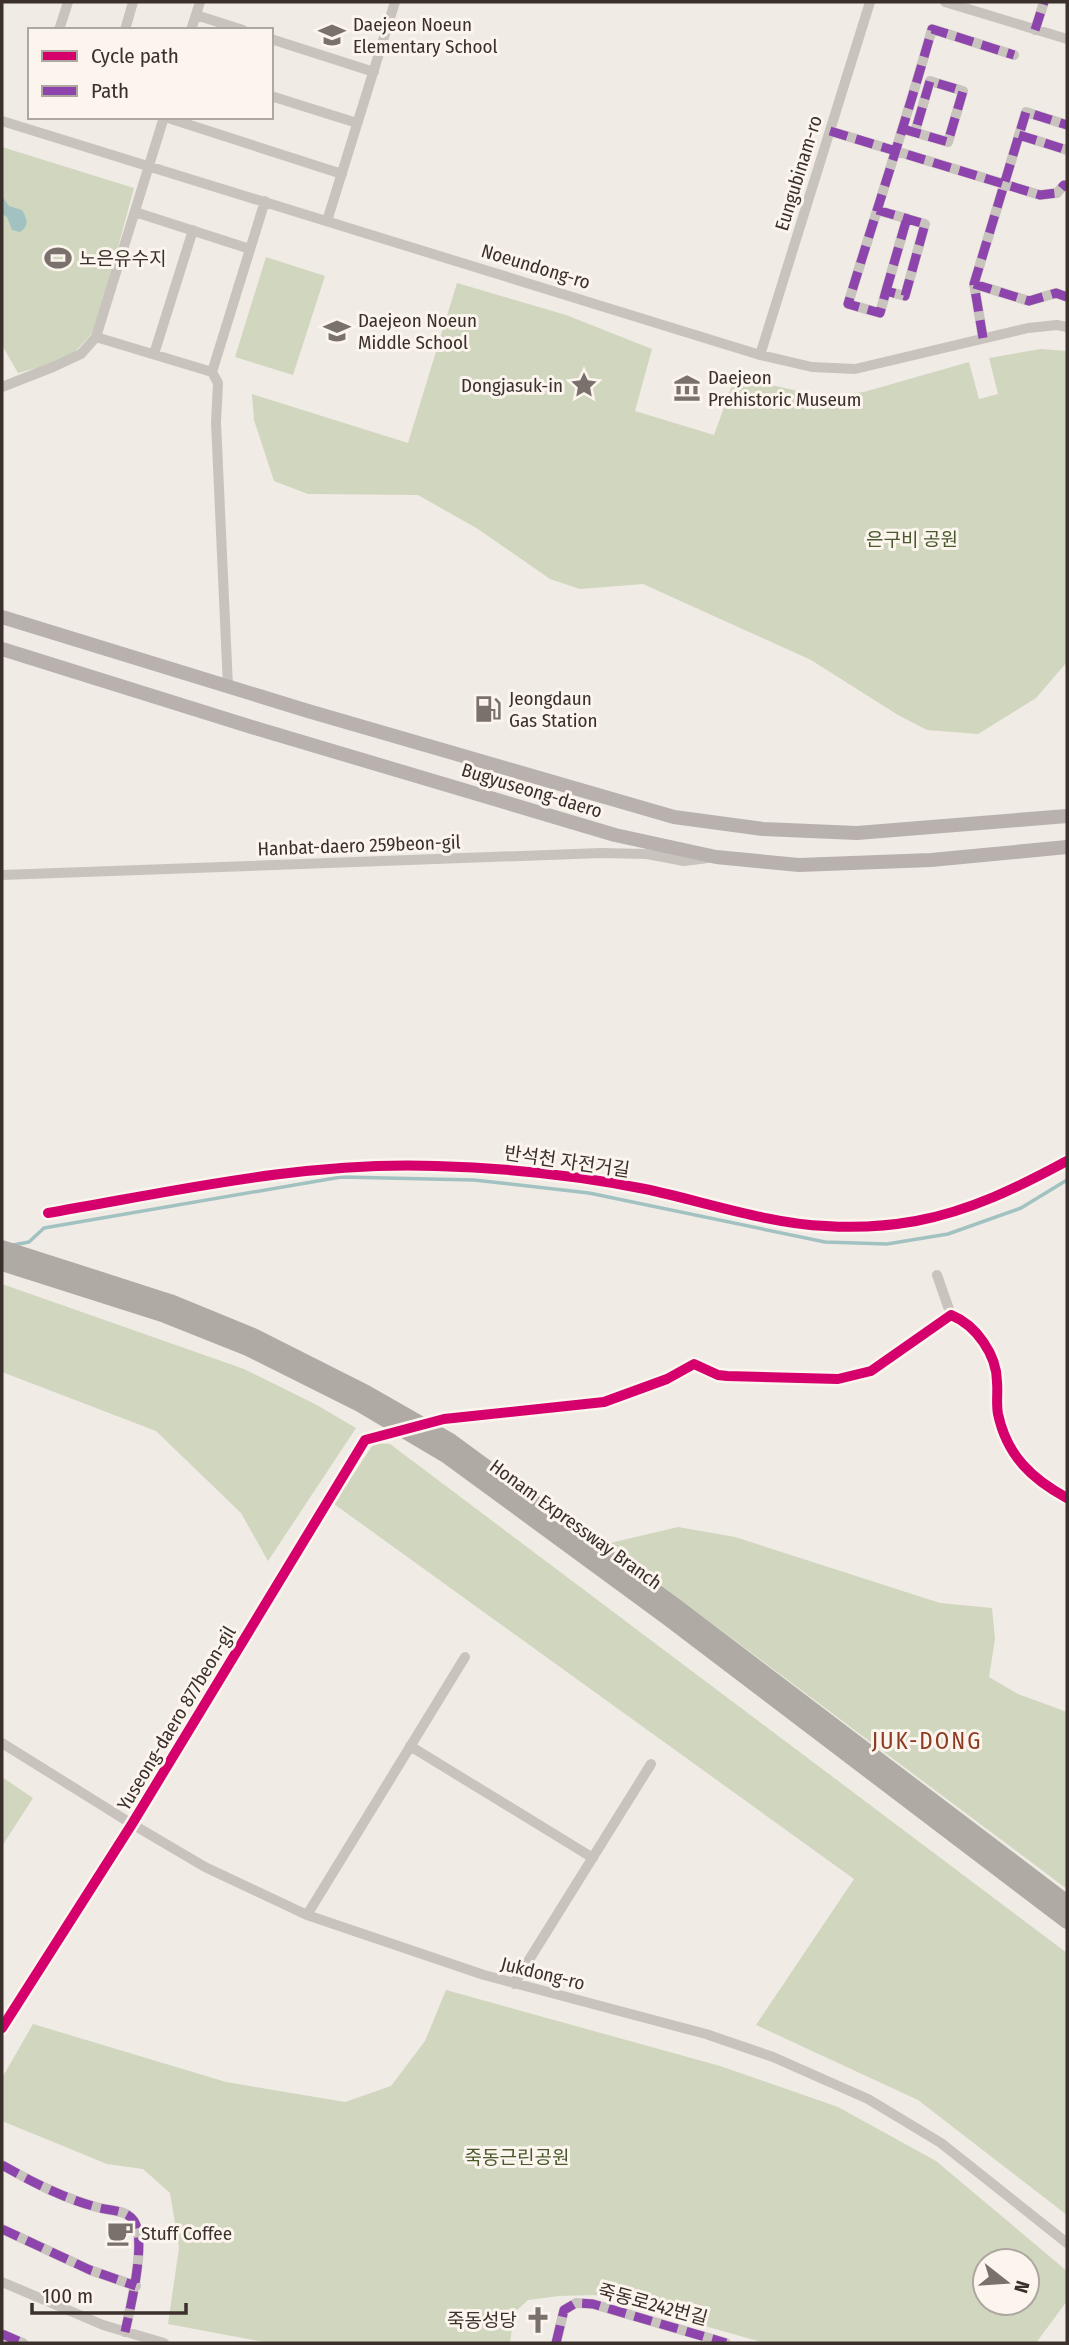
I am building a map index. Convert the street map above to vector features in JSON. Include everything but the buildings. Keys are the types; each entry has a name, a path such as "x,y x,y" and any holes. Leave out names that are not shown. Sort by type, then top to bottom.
{"highway":[{"name":"Honam Expressway Branch","path":"2,1248 42,1269 248,1348 360,1404 446,1455 667,1617 1067,1921"},
{"name":"Honam Expressway Branch","path":"2,1263 42,1269 170,1302 253,1336 366,1393 450,1441 674,1605 1067,1903"}],"main road":[{"name":"Bugyuseong-daero","path":"2,617 228,687 674,817 763,830 857,833 1067,816"},
{"name":"Bugyuseong-daero","path":"2,649 615,835 716,857 799,865 931,860 1067,847"}],"street":[{"path":"60,28 68,2"},
{"path":"126,28 133,2"},
{"path":"192,28 200,2"},
{"path":"327,220 395,2"},
{"name":"Eungubinam-ro","path":"760,355 870,2"},
{"path":"945,2 1067,39"},
{"path":"1035,30 1044,2"},
{"path":"196,15 237,28"},
{"path":"909,130 933,29 1014,55"},
{"path":"273,40 374,72"},
{"path":"907,218 880,313 848,304 896,151 909,130 930,81 963,91 948,142 909,130"},
{"path":"273,97 357,123"},
{"path":"984,338 974,284 1026,112 1067,125"},
{"path":"2,387 81,354 96,337 163,119"},
{"path":"170,119 342,174"},
{"name":"Noeundong-ro","path":"2,121 30,123 149,165 760,355 812,367 855,369 1028,328 1057,325 1067,327"},
{"path":"830,131 1003,184 1048,195 1057,193 1066,182"},
{"path":"1019,135 1067,150"},
{"path":"212,372 265,201"},
{"path":"877,210 925,224 905,296 886,291"},
{"path":"135,212 250,249"},
{"path":"154,354 192,230"},
{"path":"974,284 1029,301 1056,293 1067,297"},
{"path":"96,337 212,372 218,383 216,422 228,687"},
{"name":"Hanbat-daero 259beon-gil","path":"2,875 552,855 633,853 684,861 716,857"},
{"path":"937,1275 951,1315 964,1320 990,1353 998,1381 998,1415 1016,1457 1035,1478 1067,1498"},
{"path":"444,1419 596,1404 656,1383 694,1364 718,1375 727,1376 838,1379 854,1376 871,1371 951,1315"},
{"name":"Yuseong-daero 877beon-gil","path":"2,2028 132,1825 365,1440"},
{"path":"307,1915 465,1657"},
{"name":"Jukdong-ro","path":"2,1743 132,1825 205,1867 307,1915 514,1984 706,2034 774,2057 868,2099 941,2143 1067,2243"},
{"path":"410,1746 593,1858"},
{"path":"514,1984 652,1764"},
{"path":"2,2004 12,2012"},
{"path":"2,2165 54,2193 85,2204 123,2212 133,2219 138,2230 136,2286 125,2332"},
{"path":"2,2244 5,2230 90,2270 136,2286"},
{"path":"2,2282 48,2303 125,2332 164,2343"},
{"name":"죽동로242번길","path":"556,2343 564,2310 576,2303 593,2304 726,2343"},
{"path":"2,2334 23,2343"}],"green space":[{"name":"노은유수지","path":"2,147 134,188 96,329 74,353 48,365 18,373 2,345"},
{"path":"266,257 325,276 293,375 235,357"},
{"name":"은구비 공원","path":"457,283 566,315 652,349 635,411 714,435 735,377 821,396 864,392 969,362 979,399 998,394 989,358 1041,349 1067,351 1067,662 1036,698 978,734 927,730 898,715 811,660 643,584 580,589 550,579 478,529 418,495 308,494 274,481 254,420 252,394 408,443"},
{"path":"2,1284 244,1369 315,1404 356,1428 268,1561 241,1513 156,1431 2,1372"},
{"path":"374,1443 390,1444 1067,1953 1067,2215 918,2100 756,2025 854,1879 334,1504"},
{"path":"678,1527 735,1537 940,1603 992,1608 995,1639 989,1677 1018,1694 1067,1712 1067,1889 606,1544"},
{"path":"2,1777 33,1798 2,1846"},
{"name":"죽동근린공원","path":"446,1990 720,2066 838,2107 936,2161 1038,2247 971,2247 971,2317 1041,2317 1041,2249 1067,2271 1067,2301 1036,2343 765,2343 595,2295 528,2300 514,2313 510,2343 270,2343 168,2324 179,2248 170,2193 143,2169 107,2164 2,2121 2,2078 33,2024 226,2082 345,2102 391,2086 425,2041"}],"water":[{"path":"2,196 9,206 24,213 26,224 20,232 12,230 7,217 2,214"}],"waterway":[{"path":"13,1245 29,1242 44,1228 341,1177 474,1180 589,1193 825,1242 887,1244 948,1234 1021,1208 1067,1180"}],"tunnel":[{"path":"365,1440 405,1429"}],"marked path":[{"path":"1035,30 1044,2"},
{"path":"877,210 925,224 905,296 886,291 880,313 848,304 932,29 1014,55"},
{"path":"903,129 948,142 963,91 930,81 915,132"},
{"path":"983,338 974,284 1026,112 1067,125"},
{"path":"830,131 1040,195 1057,193 1064,185 1067,186"},
{"path":"1019,135 1067,150"},
{"path":"886,291 907,218"},
{"path":"974,284 1029,301 1056,293 1067,297"},
{"path":"2,2165 62,2195 123,2213 134,2221 138,2231 138,2259 125,2332"},
{"path":"2,2229 90,2270 136,2286"},
{"path":"556,2343 564,2310 576,2303 593,2304 726,2343"},
{"path":"2,2334 23,2343"}],"cycle path":[{"name":"반석천 자전거길","path":"48,1213 289,1173 338,1168 436,1166 567,1176 645,1189 782,1221 826,1226 871,1226 916,1221 956,1211 1012,1189 1067,1161"},
{"path":"2,2028 132,1824 365,1440 444,1419 604,1402 667,1379 694,1364 718,1375 727,1376 838,1379 871,1371 951,1315 977,1333 989,1352 996,1372 998,1414 1002,1429 1015,1454 1032,1474 1067,1498"}],"place":[{"name":"Daejeon Noeun Elementary School","path":"332,35"},
{"name":"노은유수지","path":"58,258"},
{"name":"Daejeon Noeun Middle School","path":"337,331"},
{"name":"Dongjasuk-in","path":"584,385"},
{"name":"Daejeon Prehistoric Museum","path":"687,388"},
{"name":"Jeongdaun Gas Station","path":"488,709"},
{"name":"Stuff Coffee","path":"120,2233"},
{"name":"죽동성당","path":"538,2320"}],"district":[{"name":"JUK-DONG","path":"927,1741"}]}
